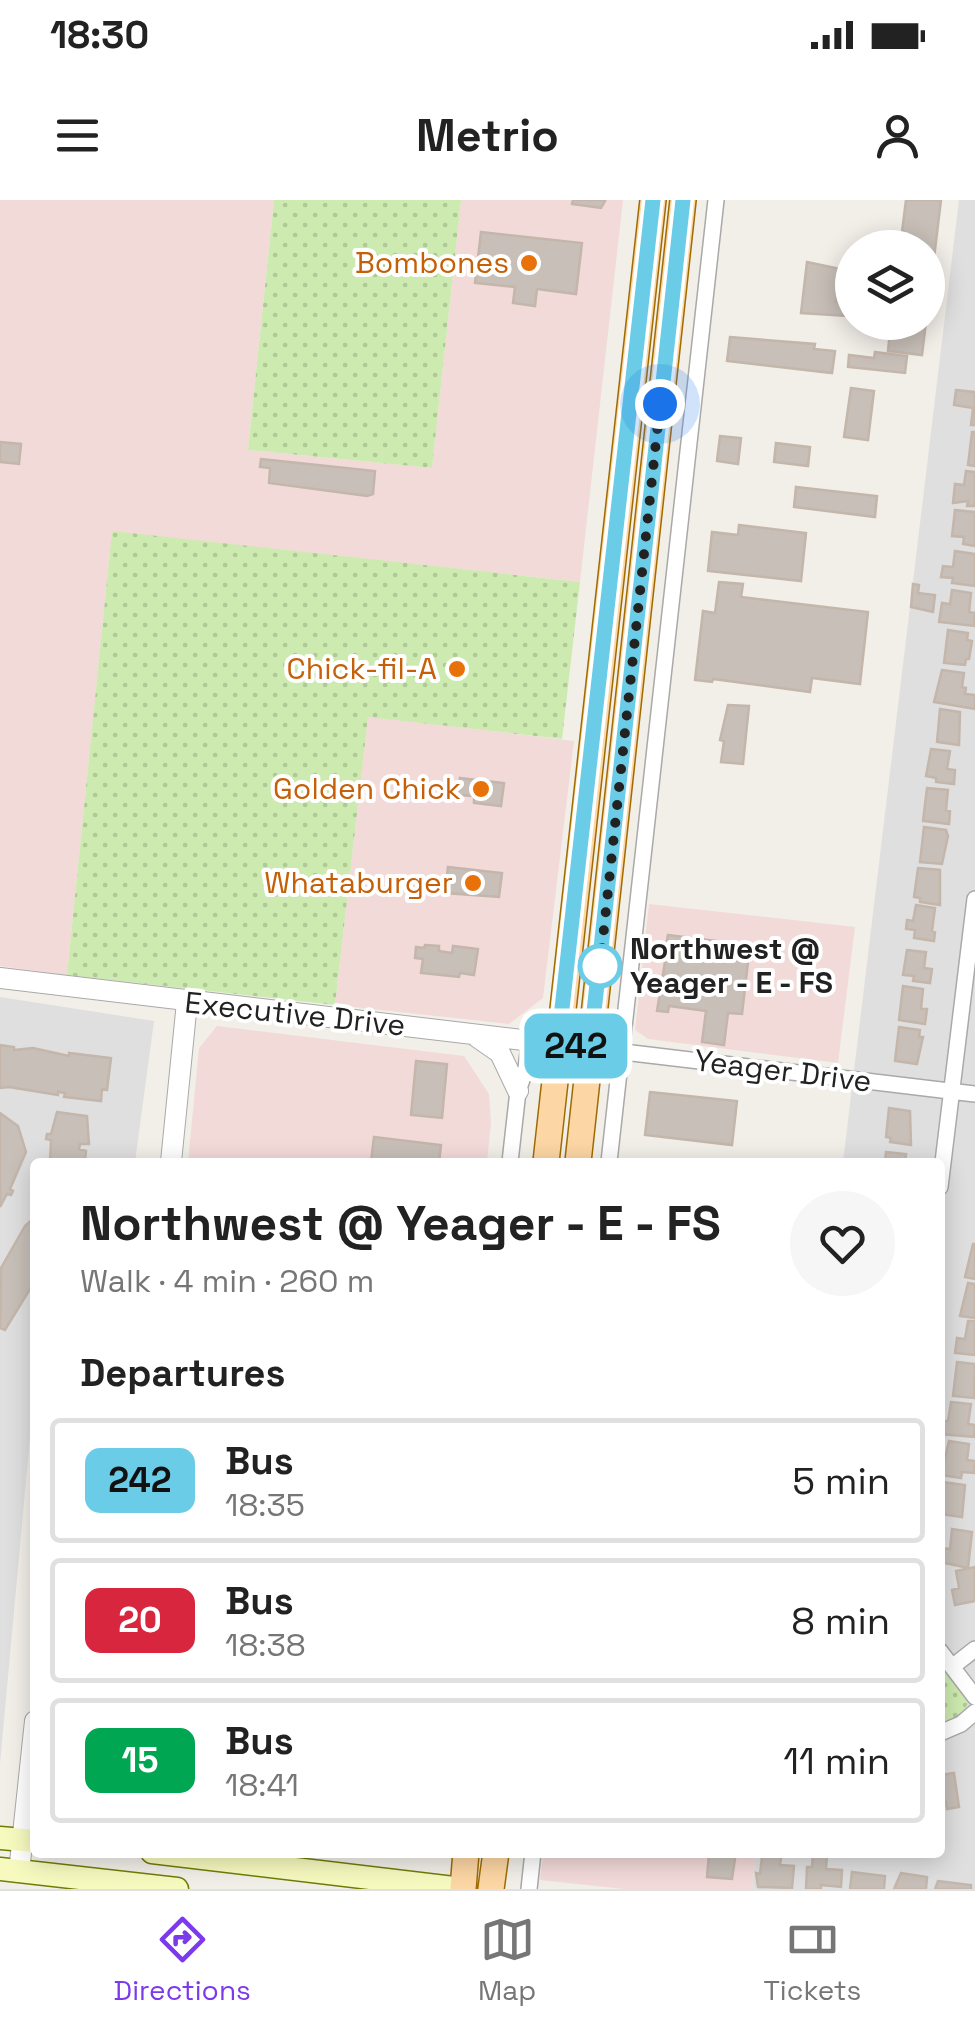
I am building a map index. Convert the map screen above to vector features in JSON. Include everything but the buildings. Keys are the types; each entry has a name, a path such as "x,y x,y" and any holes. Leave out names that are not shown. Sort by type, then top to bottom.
{"main road":[{"path":"546,1158 652,200"},
{"path":"578,1158 683,200"},
{"path":"611,574 641,582"},
{"path":"9,1870 174,1889 165,1858"},
{"path":"198,1858 462,1889 465,1858"},
{"path":"492,1889 495,1858"}],"street":[{"path":"608,1158 716,200"},
{"path":"668,332 701,336"},
{"path":"636,638 668,640"},
{"path":"944,1158 975,899"},
{"name":"Executive Drive","path":"0,978 590,1048"},
{"path":"171,1158 187,1002"},
{"path":"472,1034 500,1052 518,1091"},
{"path":"510,1158 518,1091 530,1040"},
{"name":"Yeager Drive","path":"590,1048 975,1094"},
{"path":"952,1668 975,1649"},
{"path":"945,1658 975,1696"},
{"path":"945,1732 975,1712"},
{"path":"9,1870 19,1840 30,1758"},
{"path":"529,1889 532,1858"}],"shaded area":[{"path":"0,200 274,200 248,450 432,468 461,200 623,200 580,582 112,532 67,975 0,966"},
{"path":"959,200 975,200 975,1889 752,1889 755,1858 945,1858 945,1158 843,1158"},
{"path":"368,716 574,741 543,998 509,1024 335,1005"},
{"path":"649,904 855,927 838,1063 648,1039 635,1030"},
{"path":"0,997 154,1021 136,1158 30,1158 30,1437 0,1764"},
{"path":"217,1026 464,1056 489,1094 487,1158 188,1158 199,1048"},
{"path":"542,1858 755,1858 752,1889 624,1889 540,1880"}],"green space":[{"path":"274,200 461,200 432,468 248,450"},
{"path":"112,531 580,582 562,739 368,717 335,1005 67,975"},
{"path":"945,1672 968,1703 962,1714 945,1723"}],"bus line":[{"name":"242","path":"653,200 558,1044 590,1048 683,200"}],"place":[{"name":"Bombones","path":"529,263"},
{"name":"Chick-fil-A","path":"457,669"},
{"name":"Golden Chick","path":"481,789"},
{"name":"Whataburger","path":"473,883"},
{"name":"Northwest @ Yeager - E - FS","path":"600,966"}],"route":[{"path":"600,966 660,404"}]}
